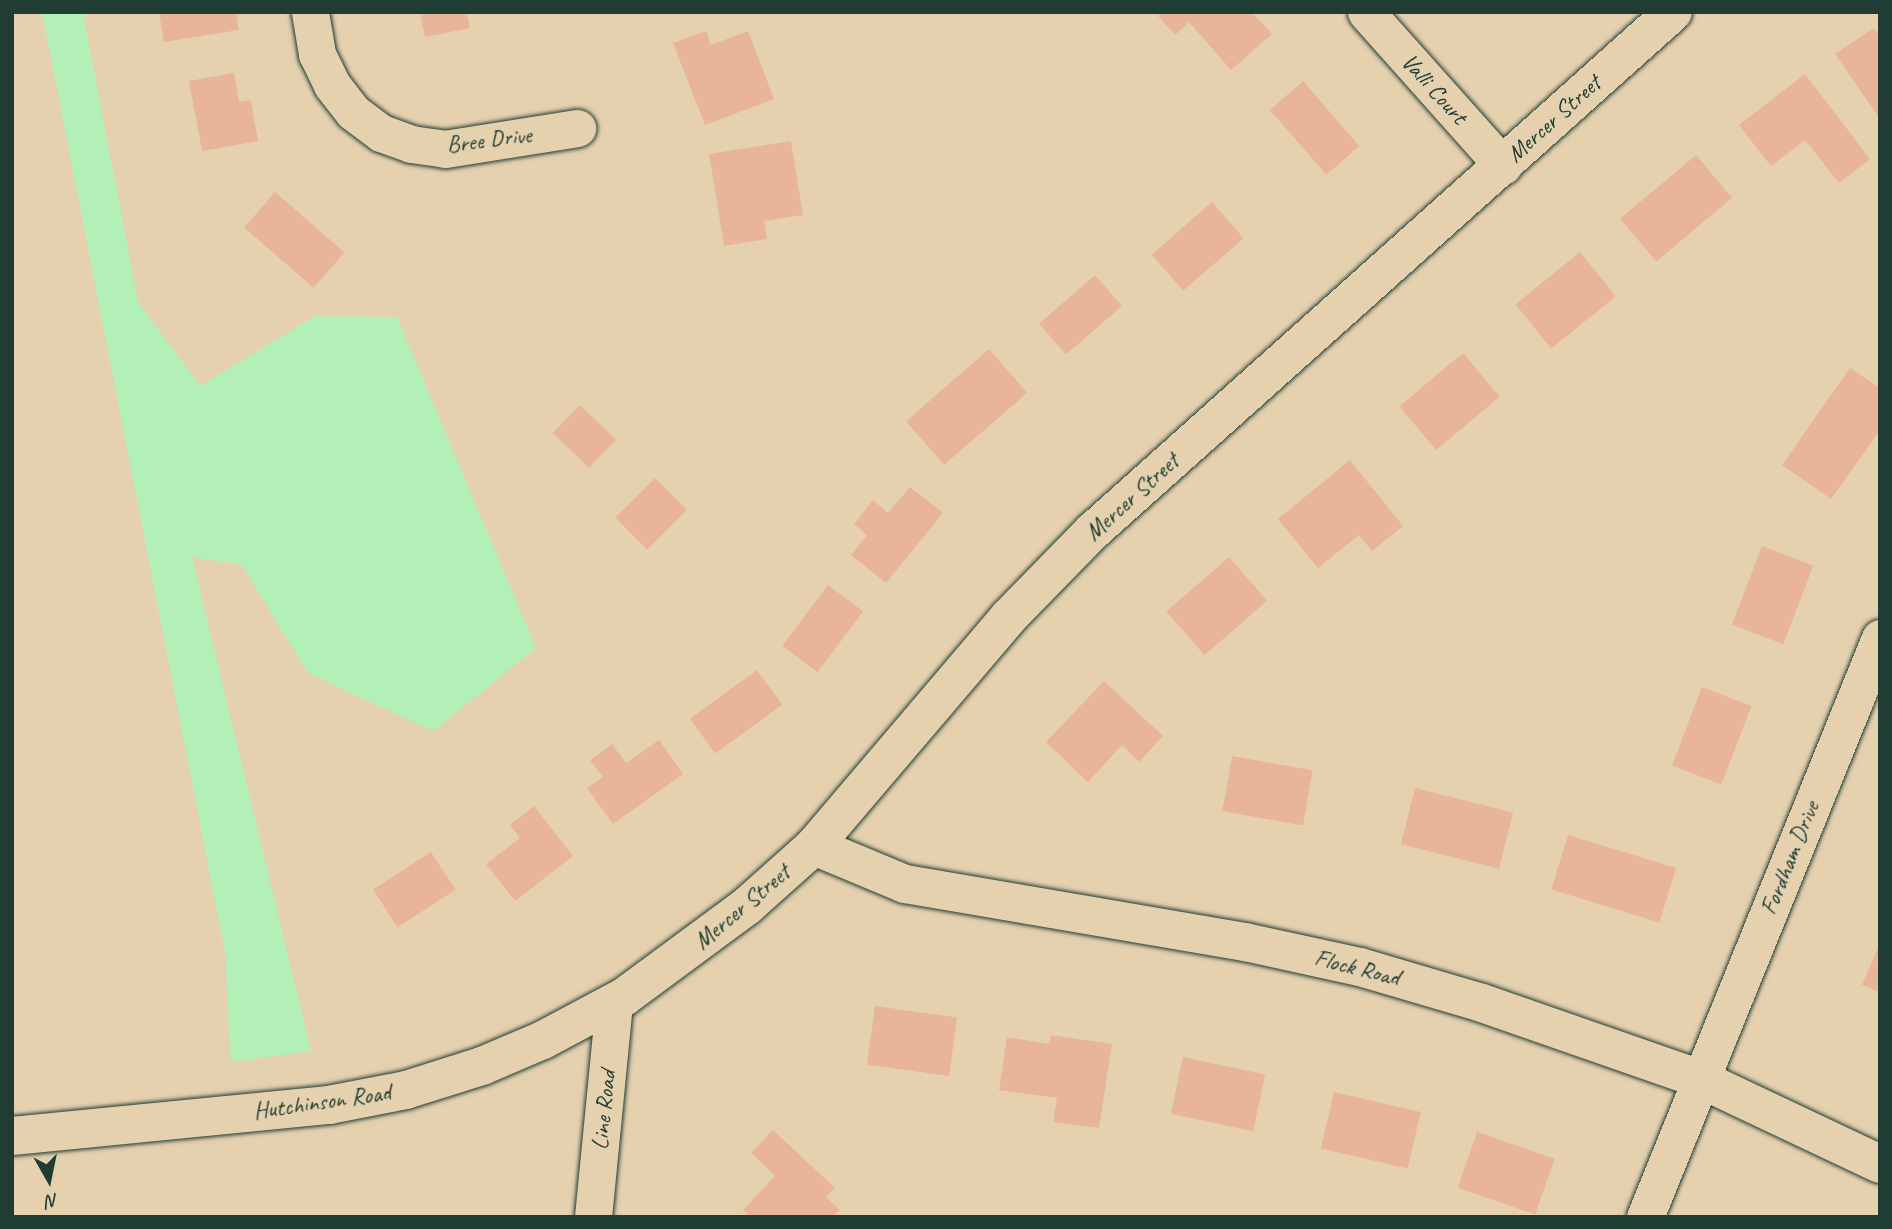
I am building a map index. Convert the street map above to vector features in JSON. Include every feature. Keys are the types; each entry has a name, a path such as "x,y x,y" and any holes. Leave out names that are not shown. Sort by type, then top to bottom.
{"street":[{"name":"Bree Drive","path":"310,12 317,54 332,85 353,112 381,132 411,144 445,149 577,128"},
{"name":"Valli Court","path":"1366,12 1503,166"},
{"name":"Mercer Street","path":"614,1003 747,906 814,846 1008,618 1093,531 1673,12"},
{"name":"Fordham Drive","path":"1645,1217 1880,638"},
{"name":"Flock Road","path":"814,846 905,884 1245,942 1360,967 1482,1003 1700,1079 1880,1164"},
{"name":"Hutchinson Road","path":"12,1136 328,1105 406,1090 482,1066 614,1003"},
{"name":"Line Road","path":"593,1217 614,1003"}],"green space":[{"path":"42,12 83,12 138,302 200,386 315,316 397,317 536,648 433,731 308,673 242,565 192,557 311,1051 231,1062 225,952"}],"building":[{"path":"159,12 236,12 239,30 164,42"},
{"path":"420,12 467,12 470,28 425,37"},
{"path":"1162,12 1252,12 1272,34 1231,70 1189,22 1175,35 1158,16"},
{"path":"1874,28 1880,37 1880,119 1835,54"},
{"path":"706,31 711,45 748,31 774,99 705,125 673,43"},
{"path":"234,73 239,102 251,100 258,141 202,151 189,81"},
{"path":"1805,74 1870,159 1839,183 1805,140 1771,166 1739,125"},
{"path":"1303,81 1359,146 1326,175 1270,110"},
{"path":"791,141 803,215 764,221 767,239 724,246 709,154"},
{"path":"1696,155 1732,198 1656,262 1620,219"},
{"path":"275,192 344,252 314,288 244,227"},
{"path":"1212,202 1243,238 1183,291 1152,254"},
{"path":"1580,252 1616,296 1551,349 1515,304"},
{"path":"1095,275 1122,306 1066,354 1039,324"},
{"path":"989,349 1027,393 944,465 906,421"},
{"path":"1463,353 1500,397 1436,450 1399,406"},
{"path":"1850,368 1880,388 1880,430 1831,499 1782,465"},
{"path":"580,405 616,440 589,468 553,433"},
{"path":"1350,460 1403,526 1372,551 1359,535 1318,568 1278,519"},
{"path":"655,478 687,510 647,549 615,518"},
{"path":"910,487 943,513 886,583 851,555 867,535 854,524 873,500 888,513"},
{"path":"1762,546 1813,566 1783,644 1732,624"},
{"path":"1229,557 1267,601 1204,655 1166,611"},
{"path":"828,585 863,611 817,672 782,646"},
{"path":"757,670 782,705 715,754 690,719"},
{"path":"1104,681 1163,736 1139,762 1122,745 1088,782 1046,742"},
{"path":"1702,687 1751,706 1721,784 1672,765"},
{"path":"659,740 683,774 613,824 587,788 603,777 590,760 612,744 626,763"},
{"path":"1232,756 1313,770 1303,825 1222,811"},
{"path":"1415,788 1513,812 1499,869 1401,844"},
{"path":"534,806 573,856 515,901 486,864 520,838 510,825"},
{"path":"1568,835 1676,868 1659,923 1551,890"},
{"path":"431,852 456,890 398,927 373,890"},
{"path":"1880,943 1880,992 1862,985"},
{"path":"875,1006 957,1018 949,1076 867,1064"},
{"path":"1051,1035 1112,1044 1099,1128 1053,1122 1057,1098 999,1090 1007,1037 1049,1044"},
{"path":"1183,1057 1265,1074 1253,1131 1171,1114"},
{"path":"1334,1092 1421,1112 1408,1169 1321,1149"},
{"path":"773,1130 835,1188 826,1197 840,1210 833,1217 751,1217 743,1210 775,1176 751,1153"},
{"path":"1477,1132 1555,1159 1535,1214 1458,1188"}]}
